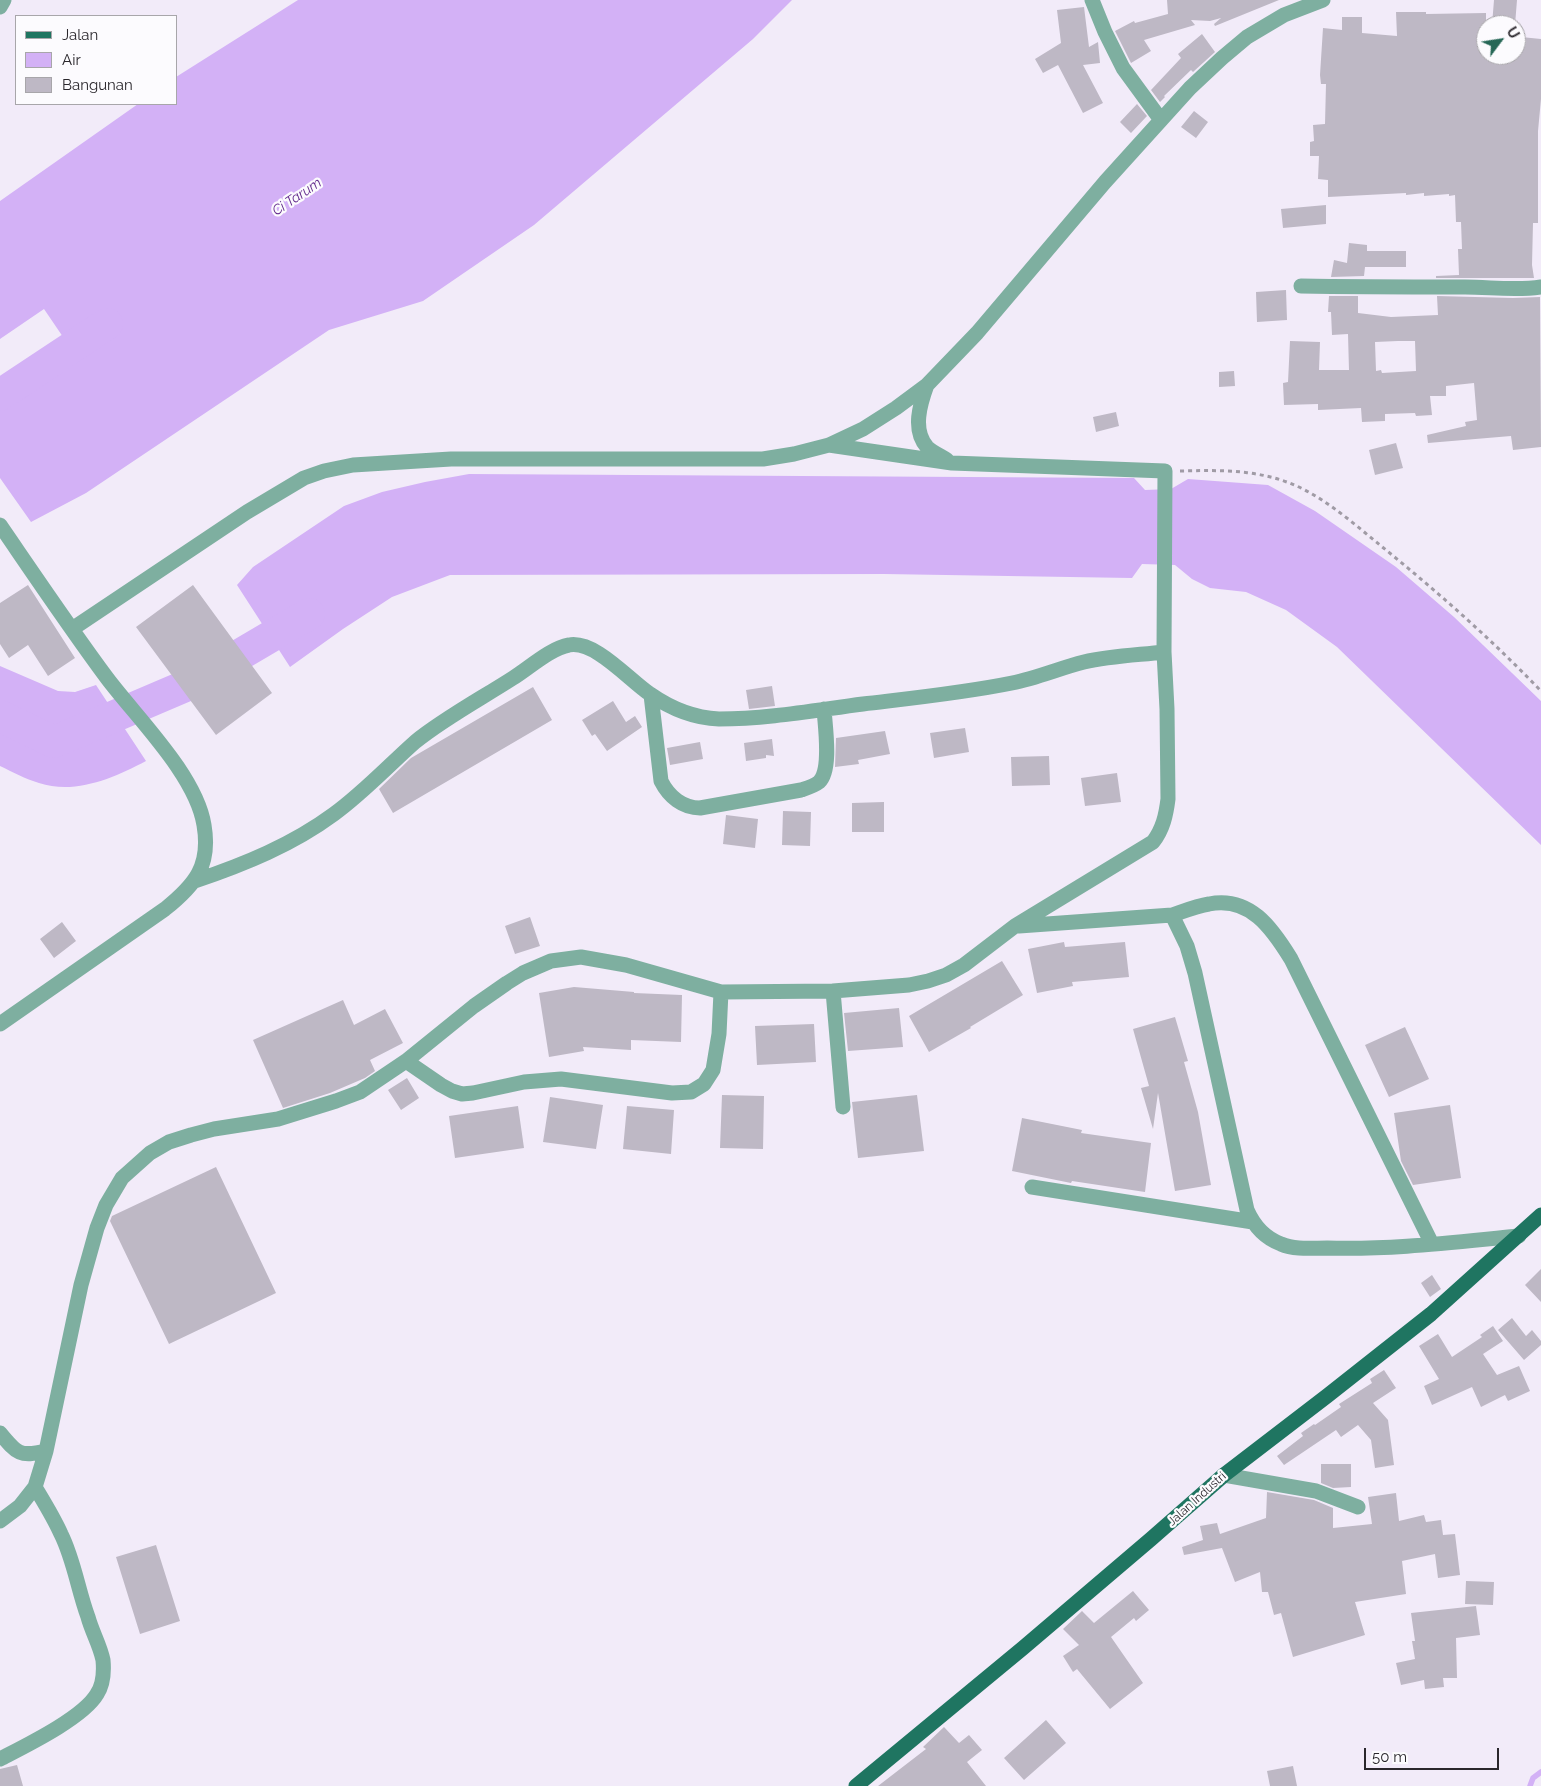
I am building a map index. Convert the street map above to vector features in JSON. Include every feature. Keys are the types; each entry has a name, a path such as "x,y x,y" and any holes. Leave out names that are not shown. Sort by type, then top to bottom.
{"main road":[{"name":"Jalan Industri","path":"856,1786 1152,1539 1224,1474 1431,1314 1541,1215"}],"street":[{"path":"0,8 4,0"},
{"path":"1092,0 1123,68 1161,120"},
{"path":"72,628 247,512 304,478 324,471 353,465 451,460 764,459 829,445 863,429 927,385 977,333 1105,182 1190,88 1222,58 1247,37 1284,15 1323,0"},
{"path":"1301,286 1528,289 1541,287"},
{"path":"927,385 920,406 920,431 927,446 952,463"},
{"path":"0,1521 20,1506 35,1487 46,1451 81,1285 106,1205 122,1178 150,1153 170,1142 214,1129 278,1119 360,1092 406,1060 474,1006 523,973 551,961 581,957 626,965 721,992 833,991 909,985 928,981 946,975 964,965 1015,926 1153,842 1158,835 1166,813 1168,798 1164,652 1165,471 952,463 829,445"},
{"path":"0,525 107,677 178,766 196,798 204,826 206,844 203,863 195,881 182,895 165,909 0,1024"},
{"path":"195,881 259,858 301,835 355,798 432,729 562,647 578,645 600,655 651,694 675,708 705,718 769,717 926,697 1025,680 1085,662 1164,652"},
{"path":"651,694 661,781 666,792 691,808 801,790 811,787 820,781 826,764 824,709"},
{"path":"1015,926 1172,915 1209,904 1228,902 1244,907 1260,918 1276,935 1290,959 1432,1244"},
{"path":"1172,915 1186,946 1195,973 1247,1210 1253,1222 1271,1240 1283,1246 1301,1248 1370,1249 1519,1236"},
{"path":"833,991 843,1107"},
{"path":"406,1060 441,1085 462,1094 524,1082 561,1080 672,1093 691,1092 704,1084 713,1070 719,1034 721,992"},
{"path":"1032,1188 1253,1222"},
{"path":"0,1433 18,1452 29,1455 46,1451"},
{"path":"1224,1474 1316,1491 1358,1506"},
{"path":"0,1759 39,1739 91,1703 98,1693 103,1671 97,1640 88,1618 64,1540 35,1487"}],"path":[{"path":"1165,471 1230,470 1247,472 1303,489 1331,506 1415,574 1515,664 1541,691"}],"water":[{"path":"298,0 792,0 753,39 534,225 423,301 329,330 86,493 31,522 0,478 0,409 78,359 44,309 0,339 0,201 137,105 178,105 178,76"},
{"path":"469,474 1134,478 1145,490 1171,489 1188,479 1268,485 1315,511 1396,567 1454,617 1541,701 1541,845 1337,647 1286,610 1246,592 1210,588 1192,579 1175,565 1142,564 1132,578 884,574 450,575 392,597 290,667 237,585 253,567 344,506 382,492"},
{"path":"0,666 58,691 75,692 96,685 146,761 108,779 80,786 66,787 34,781 0,766"}],"building":[{"path":"1167,0 1279,0 1215,26 1214,24 1221,18 1210,21 1191,20 1195,25 1144,40 1151,51 1131,63 1115,31 1134,21 1135,23 1168,14"},
{"path":"1494,0 1517,0 1516,15 1493,15"},
{"path":"1084,7 1089,47 1098,42 1100,63 1083,65 1103,103 1083,113 1058,65 1043,73 1035,59 1061,43 1057,10"},
{"path":"1396,12 1426,12 1426,14 1486,13 1486,15 1476,15 1476,65 1526,65 1526,38 1541,39 1538,223 1533,223 1532,265 1534,278 1436,278 1436,276 1459,275 1458,249 1462,249 1461,222 1456,222 1455,195 1424,196 1424,193 1406,195 1406,193 1328,197 1328,180 1318,179 1319,156 1310,156 1310,142 1314,141 1313,125 1325,124 1326,84 1321,84 1320,75 1323,28 1342,30 1342,17 1362,17 1362,33 1397,36"},
{"path":"1202,34 1215,52 1193,72 1191,70 1160,102 1151,90 1181,58 1178,54"},
{"path":"1137,104 1147,116 1131,133 1120,122"},
{"path":"1194,111 1208,122 1196,138 1181,127"},
{"path":"1326,205 1326,224 1283,228 1281,209"},
{"path":"1349,243 1367,245 1367,251 1406,251 1406,267 1365,267 1364,276 1331,277 1334,260 1347,263"},
{"path":"1286,290 1287,320 1257,322 1256,292"},
{"path":"1329,296 1358,296 1358,313 1391,317 1438,315 1437,296 1540,297 1541,447 1513,450 1511,436 1428,443 1427,435 1466,426 1465,422 1477,420 1474,383 1446,386 1446,396 1430,396 1432,415 1416,416 1415,413 1385,414 1385,421 1362,422 1361,408 1318,410 1318,404 1284,405 1283,383 1288,382 1290,341 1320,342 1319,370 1349,370 1348,334 1332,335 1331,312 1328,312","holes":["1415,341 1416,371 1382,373 1381,370 1376,371 1375,342"]},
{"path":"1234,371 1235,386 1219,387 1219,372"},
{"path":"1116,412 1119,426 1096,432 1093,417"},
{"path":"1396,443 1403,468 1375,475 1369,450"},
{"path":"28,585 75,658 48,676 28,645 9,658 0,644 0,603"},
{"path":"193,585 272,693 216,735 136,627"},
{"path":"772,686 775,706 749,709 746,690"},
{"path":"533,687 552,720 393,813 379,789 411,758"},
{"path":"613,701 626,722 635,716 642,727 607,751 595,734 592,736 582,720"},
{"path":"965,728 969,752 934,758 930,733"},
{"path":"885,731 890,754 858,760 859,764 835,767 836,738"},
{"path":"772,739 774,756 766,755 766,758 746,761 744,743"},
{"path":"700,742 703,759 670,765 667,748"},
{"path":"1049,756 1050,785 1012,786 1011,757"},
{"path":"1117,773 1121,802 1085,806 1081,778"},
{"path":"884,802 884,832 852,832 852,803"},
{"path":"783,811 811,812 810,846 782,845"},
{"path":"726,815 758,819 755,848 723,844"},
{"path":"530,917 540,946 515,954 505,926"},
{"path":"62,922 76,941 54,958 40,939"},
{"path":"1064,942 1065,947 1125,942 1129,977 1072,982 1073,986 1037,993 1028,949"},
{"path":"1002,961 1023,995 929,1052 909,1016"},
{"path":"574,987 634,993 682,995 681,1042 631,1040 631,1050 583,1047 584,1051 549,1057 539,993"},
{"path":"343,1000 354,1025 385,1009 403,1043 370,1060 375,1071 365,1078 330,1093 283,1108 253,1040"},
{"path":"899,1008 903,1047 848,1051 844,1013"},
{"path":"1175,1017 1188,1061 1184,1062 1198,1112 1211,1185 1175,1191 1158,1093 1153,1129 1141,1088 1149,1086 1133,1029"},
{"path":"814,1024 816,1062 757,1065 755,1026"},
{"path":"1405,1027 1429,1079 1389,1097 1365,1045"},
{"path":"407,1078 419,1098 401,1110 388,1090"},
{"path":"722,1095 764,1096 763,1149 720,1148"},
{"path":"917,1095 924,1151 858,1158 852,1102"},
{"path":"550,1097 603,1105 596,1149 543,1142"},
{"path":"1450,1105 1461,1178 1413,1185 1401,1161 1394,1113"},
{"path":"518,1106 524,1148 455,1158 449,1116"},
{"path":"627,1106 674,1110 671,1154 623,1149"},
{"path":"1022,1118 1082,1130 1081,1133 1151,1143 1145,1192 1072,1181 1071,1183 1012,1171"},
{"path":"216,1167 276,1293 169,1344 110,1221 112,1216"},
{"path":"1541,1269 1541,1302 1525,1285"},
{"path":"1432,1275 1441,1289 1430,1297 1421,1283"},
{"path":"1512,1318 1526,1336 1532,1330 1541,1341 1541,1345 1524,1360 1498,1330"},
{"path":"1493,1326 1503,1341 1483,1354 1497,1375 1519,1366 1530,1391 1508,1401 1505,1395 1481,1407 1472,1387 1432,1405 1424,1386 1439,1379 1419,1346 1438,1334 1452,1357 1482,1337 1480,1335"},
{"path":"1384,1370 1396,1388 1373,1403 1388,1420 1394,1465 1375,1468 1371,1440 1358,1425 1341,1437 1336,1430 1284,1465 1277,1456 1303,1436 1301,1433 1341,1407 1339,1404 1372,1383 1370,1379"},
{"path":"1321,1464 1351,1464 1351,1487 1333,1488 1321,1483"},
{"path":"1267,1492 1314,1500 1333,1508 1333,1528 1372,1524 1368,1497 1396,1493 1399,1521 1424,1515 1426,1522 1441,1520 1443,1535 1455,1534 1460,1575 1438,1578 1435,1554 1402,1561 1406,1594 1355,1602 1365,1635 1293,1657 1281,1613 1274,1615 1268,1592 1262,1592 1260,1572 1235,1582 1222,1548 1184,1555 1182,1547 1203,1540 1200,1526 1217,1523 1220,1534 1266,1518"},
{"path":"156,1545 180,1621 140,1634 116,1557"},
{"path":"1466,1581 1494,1582 1493,1605 1465,1604"},
{"path":"1133,1591 1149,1610 1136,1621 1134,1618 1111,1637 1143,1683 1110,1709 1077,1669 1073,1672 1063,1656 1079,1645 1063,1629 1082,1611 1094,1623"},
{"path":"1476,1606 1480,1635 1456,1638 1457,1678 1443,1678 1444,1687 1425,1689 1424,1680 1401,1685 1396,1663 1415,1659 1412,1641 1415,1641 1411,1613"},
{"path":"1046,1720 1066,1743 1024,1780 1004,1758"},
{"path":"944,1727 959,1743 969,1735 982,1750 967,1762 986,1786 878,1786 926,1749 923,1747"},
{"path":"17,1765 23,1786 0,1786 0,1769"},
{"path":"1293,1766 1297,1786 1270,1786 1267,1771"}],"waterway":[{"name":"Ci Tarum","path":"0,395 107,324"},
{"path":"0,716 54,742 190,684 309,614"},
{"path":"1530,1786 1533,1778 1541,1772"}]}
